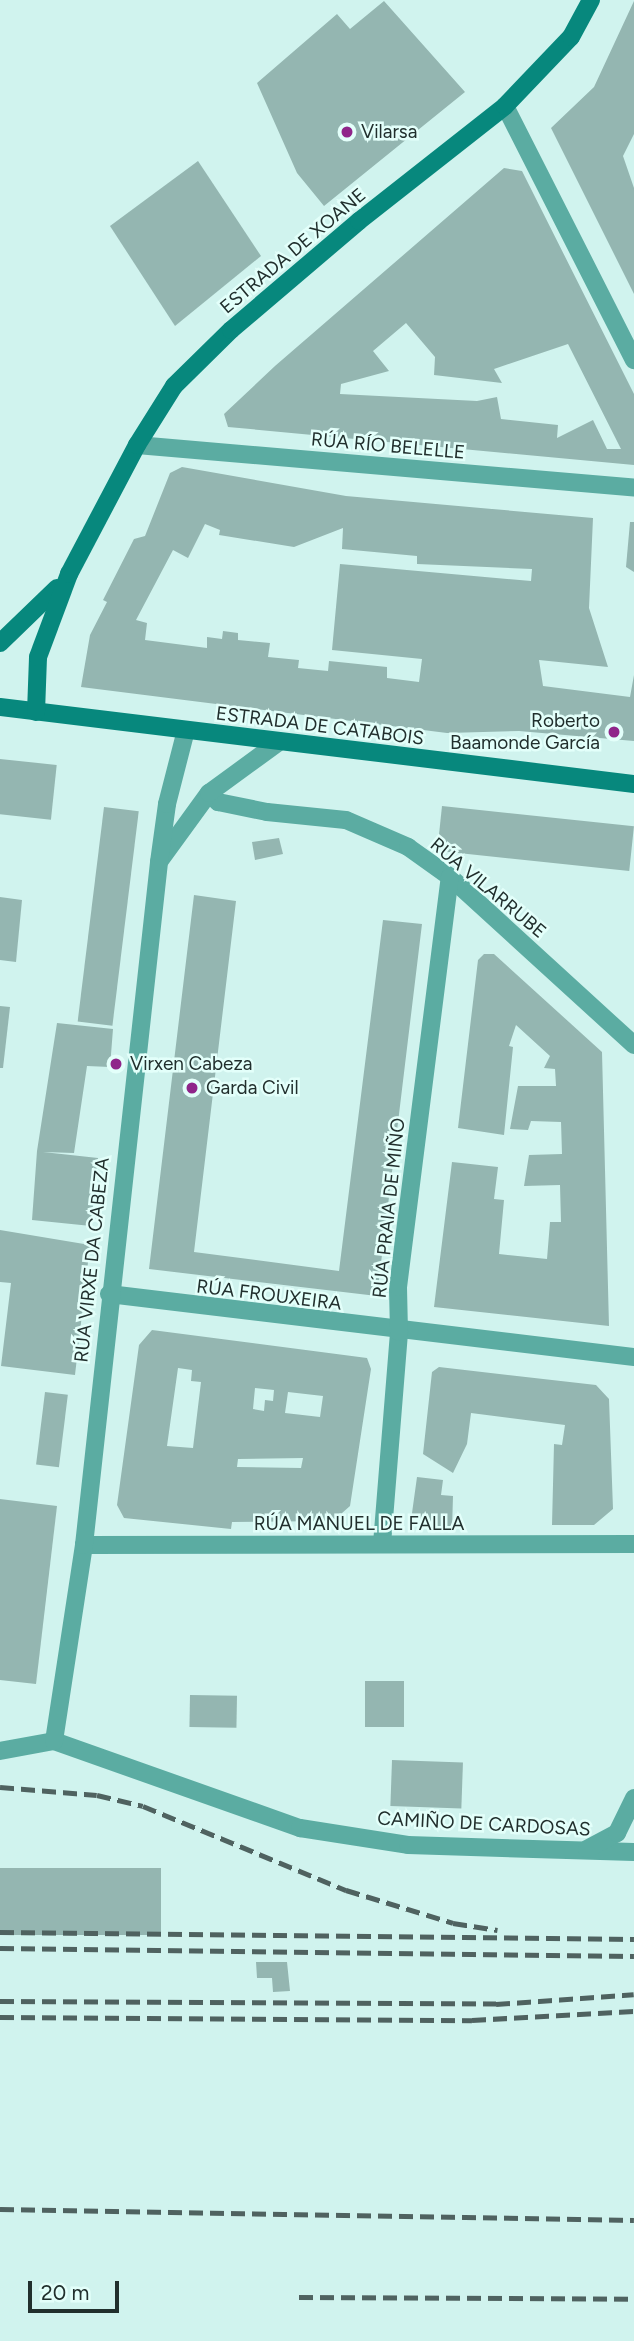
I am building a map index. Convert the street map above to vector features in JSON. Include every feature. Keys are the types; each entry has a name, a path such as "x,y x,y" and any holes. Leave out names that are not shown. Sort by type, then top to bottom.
{"main road":[{"name":"ESTRADA DE XOANE","path":"69,574 138,445 174,386 231,330 359,221 505,106 571,37 591,0"},
{"path":"0,643 69,574"},
{"path":"36,712 38,657 69,574"},
{"name":"ESTRADA DE CATABOIS","path":"0,708 634,784"}],"street":[{"path":"505,106 634,360"},
{"name":"RÚA RÍO BELELLE","path":"138,445 634,488"},
{"name":"RÚA VIRXE DA CABEZA","path":"54,1741 84,1545 109,1294 159,862 167,804 186,730"},
{"path":"159,862 209,793 279,742"},
{"name":"RÚA VILARRUBE","path":"209,793 218,802 267,812 346,820 408,847 450,877 634,1045"},
{"name":"RÚA PRAIA DE MIÑO","path":"382,1544 399,1332 398,1287 450,877"},
{"name":"RÚA FROUXEIRA","path":"109,1294 399,1332 634,1357"},
{"name":"RÚA MANUEL DE FALLA","path":"84,1545 634,1544"},
{"path":"0,1751 54,1741"},
{"name":"CAMIÑO DE CARDOSAS","path":"54,1741 300,1828 408,1844 634,1852"},
{"path":"584,1851 617,1833 634,1798"}],"building":[{"name":"Vilarsa","path":"384,1 465,92 324,206 297,173 257,83 337,14 350,29"},
{"path":"634,1 634,134 623,156 634,188 634,294 551,128 594,87"},
{"path":"198,161 261,256 175,326 110,226"},
{"path":"504,168 522,171 634,394 634,465 228,427 224,414 275,366","holes":["406,323 435,357 434,375 502,383 494,369 568,344 621,449 607,449 593,420 557,438 558,425 501,419 497,397 477,401 340,394 341,384 389,371 373,351"]},
{"path":"182,467 346,496 593,518 589,608 608,667 539,660 543,686 630,697 634,675 634,741 519,731 447,733 81,687 90,635 107,602 103,600 134,539 145,536 170,473","holes":["205,524 220,530 219,535 294,547 343,528 342,549 417,556 417,564 532,569 531,581 340,564 332,650 422,659 419,682 387,678 387,667 329,661 328,671 298,668 299,660 268,657 270,643 238,640 238,633 223,631 222,639 207,637 207,648 145,640 147,623 136,620 173,550 188,558"]},
{"path":"630,522 634,522 634,572 626,567"},
{"path":"0,759 57,765 51,820 0,814"},
{"path":"442,806 634,826 629,871 437,851"},
{"path":"104,807 139,811 112,1026 78,1021"},
{"path":"279,838 283,854 255,860 252,842"},
{"name":"Garda Civil","path":"194,895 236,901 194,1252 339,1271 383,920 422,924 377,1296 149,1269"},
{"path":"0,897 22,900 16,962 0,960"},
{"path":"484,954 494,954 602,1052 609,1326 434,1307 452,1162 498,1167 494,1199 504,1200 499,1254 547,1259 550,1222 561,1222 560,1185 524,1186 529,1155 562,1154 561,1122 531,1121 528,1130 510,1129 518,1086 556,1086 555,1069 544,1068 550,1056 516,1025 509,1046 513,1047 504,1135 458,1128 478,960"},
{"path":"0,1006 10,1007 3,1068 0,1068"},
{"path":"57,1023 113,1029 110,1067 87,1066 74,1153 43,1152 98,1158 91,1226 32,1220 37,1151"},
{"path":"0,1230 90,1245 75,1375 1,1366 11,1283 0,1282"},
{"path":"152,1330 367,1358 371,1369 350,1506 333,1521 232,1522 231,1529 124,1518 117,1505 139,1345","holes":["178,1368 192,1370 191,1381 201,1382 193,1448 167,1446","255,1388 274,1390 273,1401 265,1400 264,1411 253,1409","288,1392 323,1396 320,1417 285,1413","303,1458 301,1468 237,1467 238,1459"]},
{"path":"439,1367 596,1385 609,1399 613,1509 594,1525 552,1525 554,1444 562,1445 565,1425 471,1413 467,1444 453,1473 423,1454 432,1372"},
{"path":"45,1392 68,1395 59,1467 36,1464"},
{"path":"417,1477 443,1480 441,1495 453,1496 452,1530 416,1523 412,1513"},
{"path":"0,1499 57,1506 36,1684 0,1680"},
{"path":"365,1681 404,1681 404,1727 365,1727"},
{"path":"190,1695 237,1696 236,1728 189,1727"},
{"path":"392,1760 463,1762 461,1808 390,1806"},
{"path":"0,1868 161,1868 161,1935 0,1935"},
{"path":"256,1962 287,1962 290,1991 273,1992 272,1978 257,1978"}],"railway":[{"path":"0,1787 97,1795 143,1806 346,1890 453,1923 497,1930"},
{"path":"0,1932 634,1939"},
{"path":"0,1948 634,1956"},
{"path":"0,2001 496,2004 634,1994"},
{"path":"0,2017 472,2020 634,2011"},
{"path":"0,2209 634,2220"},
{"path":"299,2297 634,2299"}],"place":[{"name":"Vilarsa","path":"347,132"},
{"name":"Roberto Baamonde García","path":"614,732"},
{"name":"Virxen Cabeza","path":"116,1064"},
{"name":"Garda Civil","path":"192,1088"}]}
